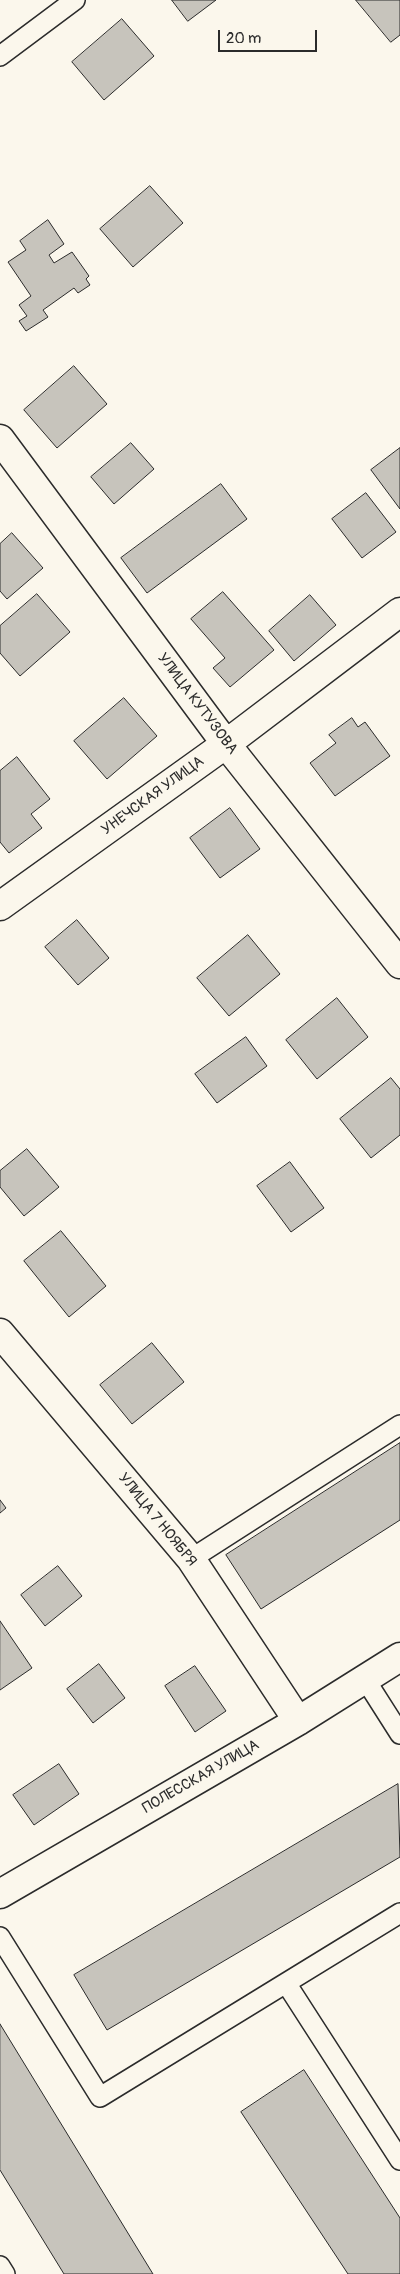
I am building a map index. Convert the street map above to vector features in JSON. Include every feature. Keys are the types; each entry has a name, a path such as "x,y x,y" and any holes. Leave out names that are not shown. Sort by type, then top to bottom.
{"street":[{"name":"УЛИЦА КУТУЗОВА","path":"0,439 226,744 400,964"},
{"name":"УНЕЧСКАЯ УЛИЦА","path":"0,906 226,744 400,612"},
{"name":"УЛИЦА 7 НОЯБРЯ","path":"0,1332 191,1559 298,1721"},
{"name":"ПОЛЕССКАЯ УЛИЦА","path":"0,1894 298,1721 400,1657"}],"lane":[{"path":"0,56 75,0"},
{"path":"191,1559 400,1425"},
{"path":"365,1679 400,1734"},
{"path":"0,1937 100,2097 400,1913"},
{"path":"286,1982 400,2160"},
{"path":"0,2266 5,2274"}],"building":[{"path":"172,0 216,0 188,21"},
{"path":"356,0 400,0 400,35 391,42"},
{"path":"122,19 154,56 104,100 72,62"},
{"path":"150,186 183,223 133,267 100,229"},
{"path":"48,220 64,244 49,255 54,263 72,252 89,276 86,279 90,285 78,293 74,288 43,310 48,317 26,331 19,321 27,316 19,305 31,296 8,262 26,250 20,241"},
{"path":"74,366 107,404 57,448 24,410"},
{"path":"131,443 154,469 114,504 91,477"},
{"path":"400,448 400,509 371,470"},
{"path":"221,484 247,519 147,593 121,558"},
{"path":"366,493 396,532 362,558 332,519"},
{"path":"12,533 43,568 7,599 0,591 0,544"},
{"path":"223,592 274,650 230,687 213,668 225,658 191,619"},
{"path":"37,594 70,632 20,676 0,653 0,626"},
{"path":"310,595 336,625 294,661 269,631"},
{"path":"124,698 157,736 107,779 74,741"},
{"path":"352,718 358,727 365,722 390,756 335,796 310,763 336,743 329,735"},
{"path":"17,757 50,799 31,814 42,828 9,853 0,842 0,771"},
{"path":"230,808 260,849 220,878 190,838"},
{"path":"77,920 109,958 78,985 45,947"},
{"path":"248,935 280,974 229,1016 197,978"},
{"path":"337,998 368,1037 317,1079 286,1040"},
{"path":"246,1037 267,1066 217,1103 195,1074"},
{"path":"391,1078 400,1089 400,1135 371,1158 340,1119"},
{"path":"27,1149 59,1187 24,1216 0,1187 0,1171"},
{"path":"290,1162 324,1208 291,1232 257,1186"},
{"path":"61,1231 106,1286 69,1317 24,1261"},
{"path":"152,1343 184,1382 132,1424 100,1385"},
{"path":"400,1443 400,1520 261,1609 226,1555"},
{"path":"0,1500 6,1508 0,1513"},
{"path":"58,1566 82,1596 45,1626 21,1595"},
{"path":"0,1621 32,1668 0,1690"},
{"path":"99,1664 125,1698 93,1723 67,1689"},
{"path":"195,1666 226,1711 195,1732 165,1686"},
{"path":"59,1764 79,1794 34,1825 13,1795"},
{"path":"398,1784 400,1857 107,2030 74,1975"},
{"path":"0,2024 153,2274 64,2274 0,2170"},
{"path":"304,2070 400,2218 400,2274 348,2274 241,2112"}]}
